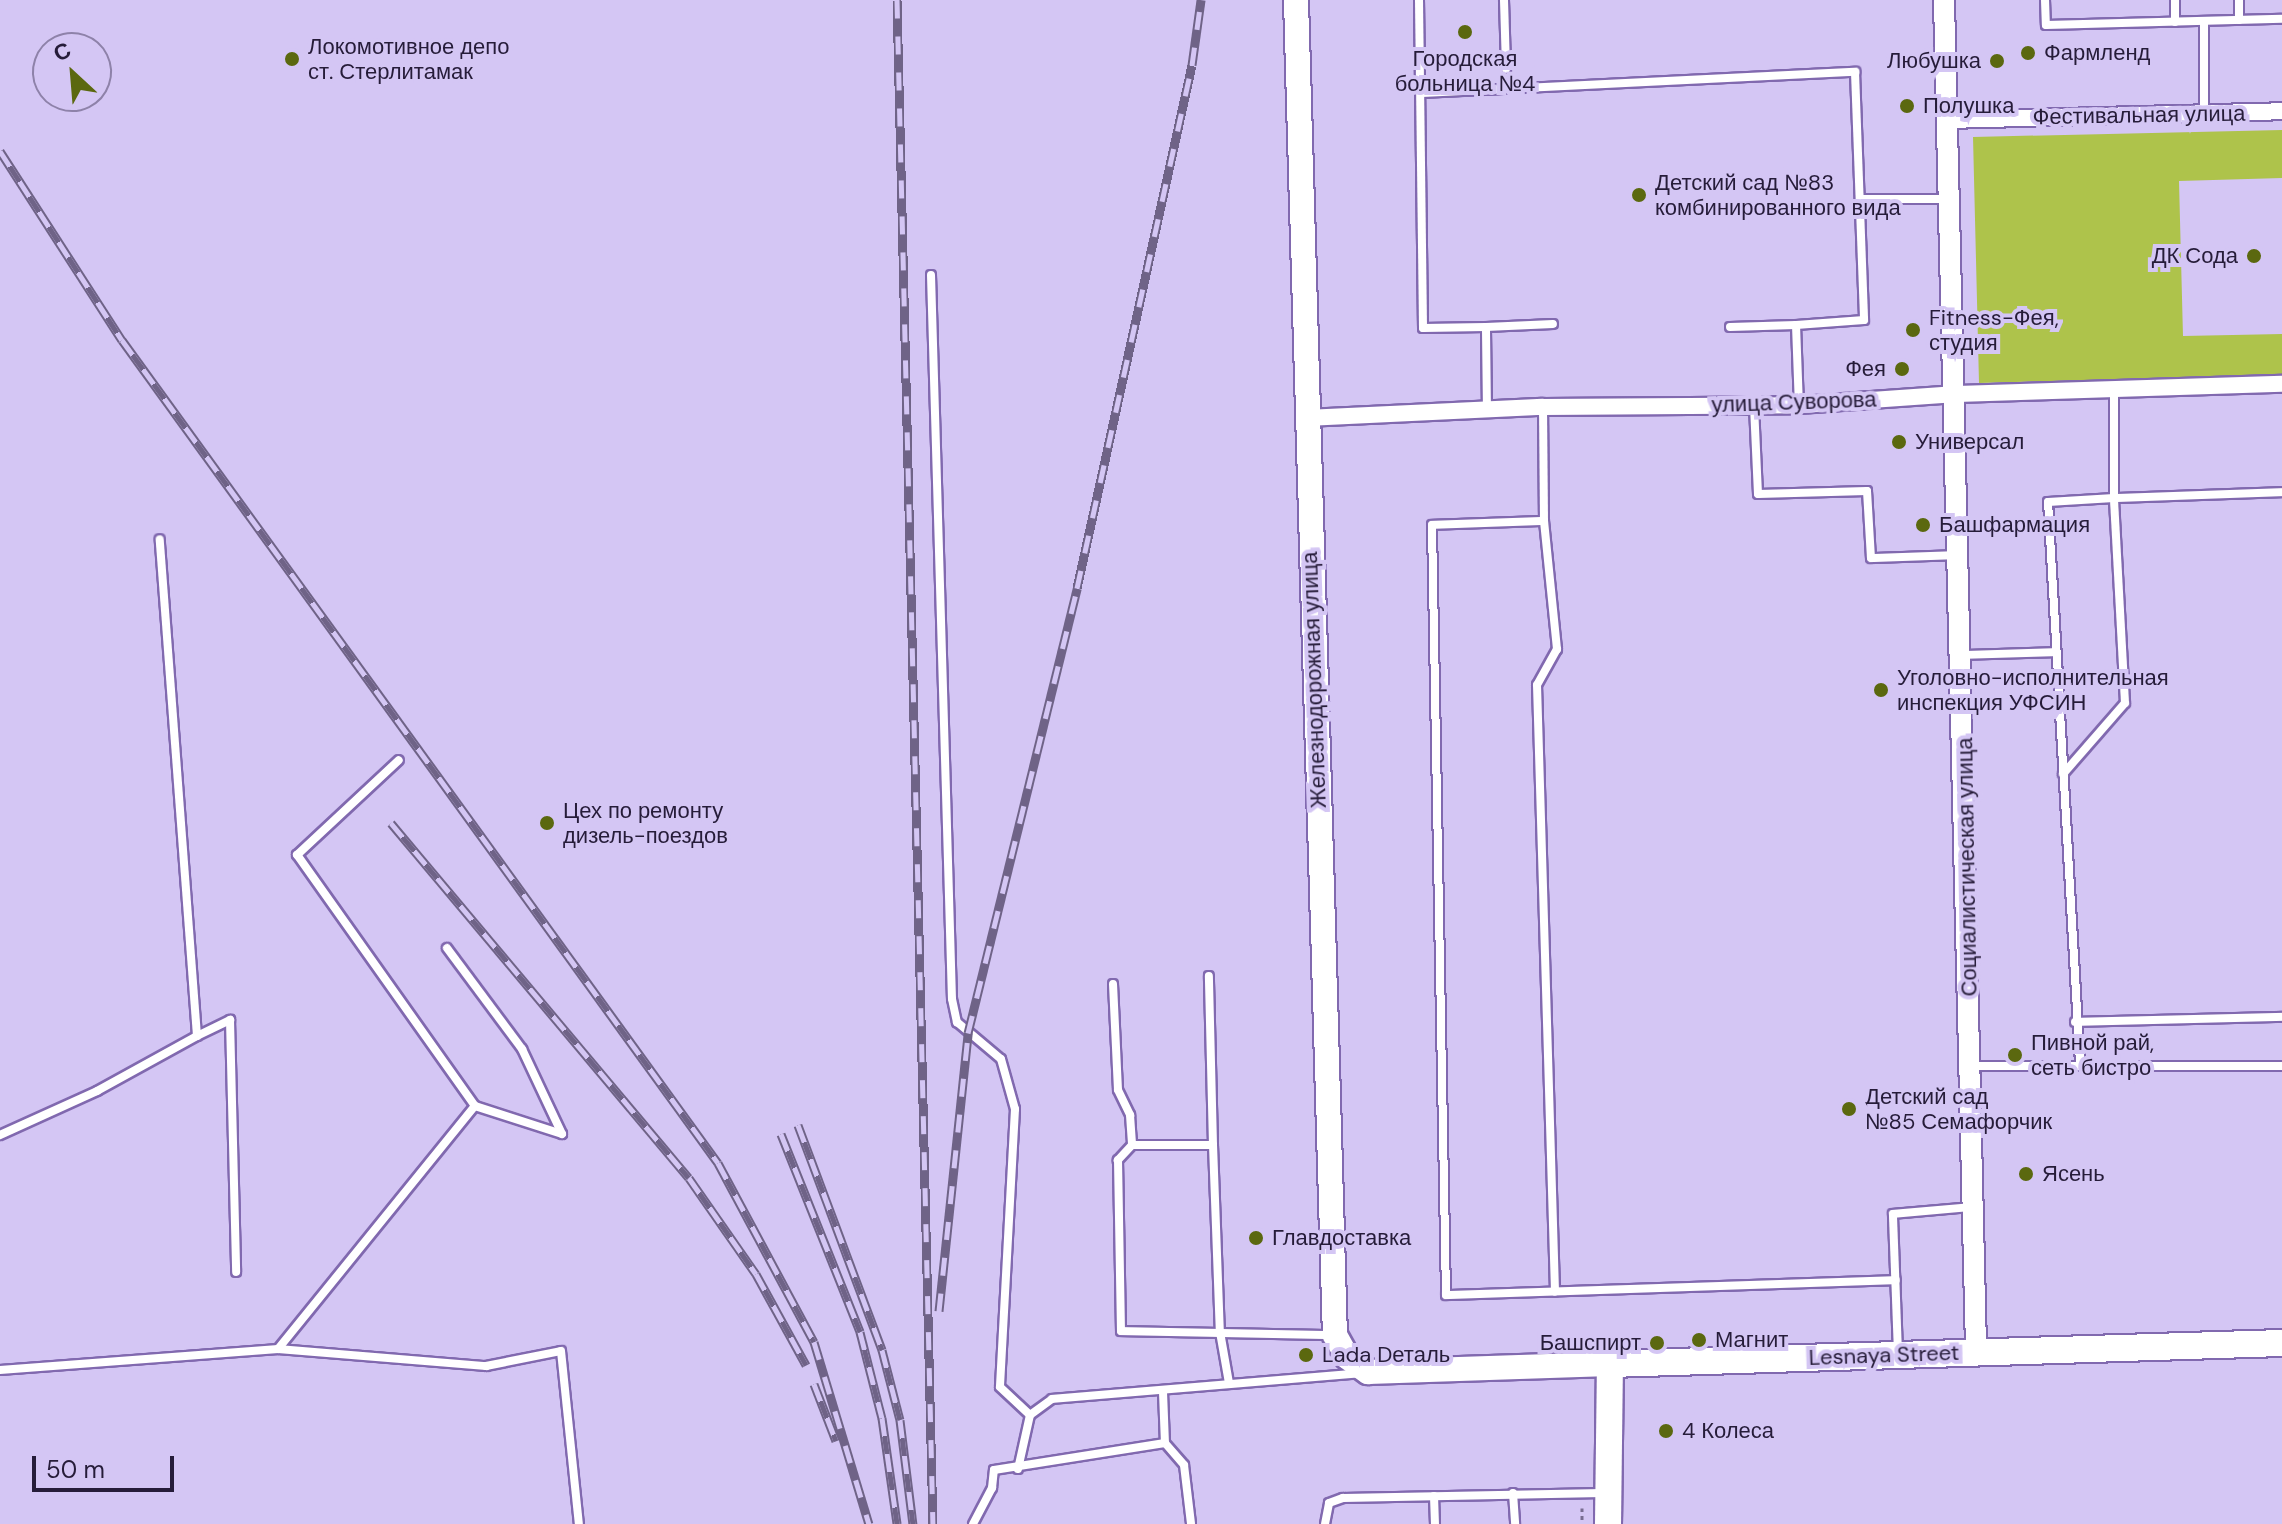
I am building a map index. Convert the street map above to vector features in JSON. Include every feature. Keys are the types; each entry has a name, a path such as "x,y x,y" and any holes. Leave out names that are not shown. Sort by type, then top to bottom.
{"main road":[{"name":"Железнодорожная улица","path":"1296,0 1335,1335 1347,1357 1368,1372"},
{"name":"Lesnaya Street","path":"1368,1372 2282,1343"},
{"path":"1608,1524 1610,1364"}],"street":[{"name":"Социалистическая улица","path":"1944,0 1957,394 1976,1351"},
{"name":"Фестивальная улица","path":"1947,120 2282,111"},
{"name":"улица Суворова","path":"1306,418 1487,413 1543,407 1799,405 1957,394 2282,384"}],"lane":[{"path":"1419,0 1423,328 1553,324"},
{"path":"1504,0 1506,69"},
{"path":"2045,0 2046,25 2282,19"},
{"path":"2175,0 2175,22"},
{"path":"2239,0 2239,20"},
{"path":"2204,21 2204,113"},
{"path":"1421,93 1855,72 1864,320 1730,327"},
{"path":"1860,199 1949,199"},
{"path":"931,275 952,999 957,1022 1001,1059 1015,1109 1000,1387 1030,1415"},
{"path":"1796,325 1799,405"},
{"path":"1486,327 1487,413"},
{"path":"2062,775 2125,703 2114,498 2114,389"},
{"path":"1754,406 1758,494 1867,491 1871,558 1960,555"},
{"path":"1543,407 1544,521 1557,649 1537,685 1555,1292"},
{"path":"2080,1063 2075,1022 2048,502 2282,492"},
{"path":"1544,521 1432,525 1446,1295 1896,1280"},
{"path":"160,539 197,1036"},
{"path":"1962,655 2056,652"},
{"path":"399,760 297,855 475,1106 562,1134 522,1049 447,948"},
{"path":"1209,976 1220,1332 1229,1383"},
{"path":"1113,984 1118,1090 1130,1115 1132,1145 1118,1160 1121,1331 1335,1335"},
{"path":"2075,1022 2282,1017"},
{"path":"0,1135 97,1091 230,1020 236,1272"},
{"path":"1972,1066 2080,1063 2282,1066"},
{"path":"278,1349 475,1106"},
{"path":"1132,1145 1213,1145"},
{"path":"1898,1356 1893,1214 1973,1206"},
{"path":"0,1370 278,1349 486,1366 561,1351 579,1524"},
{"path":"1018,1469 1030,1415 1052,1399 1163,1392 1229,1383 1368,1372"},
{"path":"1163,1392 1165,1443 1184,1465 1191,1524"},
{"path":"973,1524 992,1488 994,1470 1018,1469 1029,1463 1165,1443"},
{"path":"1513,1493 1515,1524"},
{"path":"1325,1524 1325,1509 1335,1499 1607,1493"},
{"path":"1434,1496 1435,1524"}],"green space":[{"path":"2282,130 2282,178 2179,181 2183,336 2282,334 2282,375 1979,383 1973,137"}],"railway":[{"path":"897,0 933,1524"},
{"path":"939,1311 968,1033 1077,588 1192,65 1201,0"},
{"path":"0,151 122,340 718,1163 814,1342 869,1524"},
{"path":"391,823 689,1178 756,1274 806,1365"},
{"path":"798,1125 882,1350 900,1420 913,1524"},
{"path":"781,1134 860,1332 882,1418 897,1524"},
{"path":"814,1384 836,1441"}],"place":[{"name":"Городская больница №4","path":"1465,32"},
{"name":"Фармленд","path":"2028,53"},
{"name":"Локомотивное депо ст. Стерлитамак","path":"292,59"},
{"name":"Любушка","path":"1997,61"},
{"name":"Полушка","path":"1907,106"},
{"name":"Детский сад №83 комбинированного вида","path":"1639,195"},
{"name":"ДК Сода","path":"2254,256"},
{"name":"Fitness-Фея, студия","path":"1913,330"},
{"name":"Фея","path":"1902,369"},
{"name":"Универсал","path":"1899,442"},
{"name":"Башфармация","path":"1923,525"},
{"name":"Уголовно-исполнительная инспекция УФСИН","path":"1881,690"},
{"name":"Цех по ремонту дизель-поездов","path":"547,823"},
{"name":"Пивной рай, сеть бистро","path":"2015,1055"},
{"name":"Детский сад №85 Семафорчик","path":"1849,1109"},
{"name":"Ясень","path":"2026,1174"},
{"name":"Главдоставка","path":"1256,1238"},
{"name":"Магнит","path":"1699,1340"},
{"name":"Башспирт","path":"1657,1343"},
{"name":"Lada Dеталь","path":"1306,1355"},
{"name":"4 Колеса","path":"1666,1431"}]}
